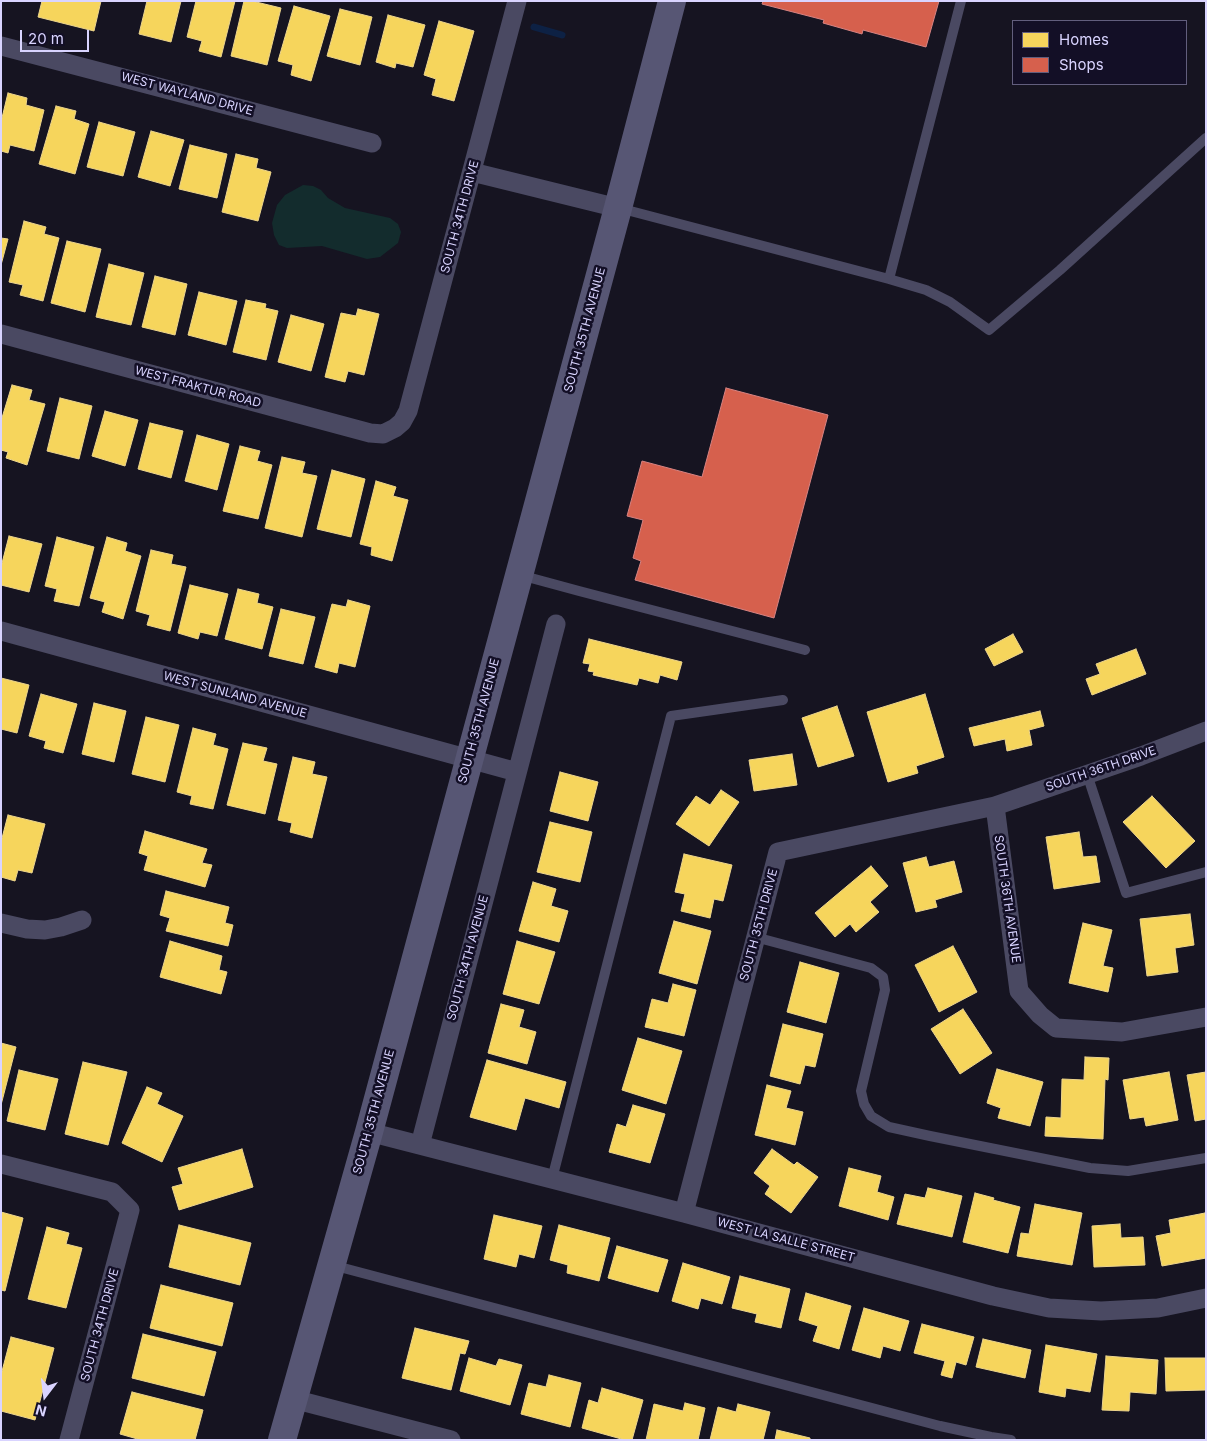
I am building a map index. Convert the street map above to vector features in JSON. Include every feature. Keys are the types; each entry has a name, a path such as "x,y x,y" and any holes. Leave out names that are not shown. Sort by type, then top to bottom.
{"main road":[{"name":"SOUTH 35TH AVENUE","path":"282,1440 369,1132 672,1"}],"street":[{"name":"SOUTH 34TH DRIVE","path":"395,428 402,422 408,411 517,1"},
{"name":"WEST WAYLAND DRIVE","path":"1,46 372,143"},
{"path":"472,172 618,208"},
{"name":"WEST FRAKTUR ROAD","path":"1,334 370,433 383,434 395,428"},
{"name":"SOUTH 34TH AVENUE","path":"420,1145 556,624"},
{"name":"WEST SUNLAND AVENUE","path":"1,631 469,759"},
{"name":"SOUTH 36TH DRIVE","path":"994,806 1142,756 1206,731"},
{"path":"469,759 517,772"},
{"name":"SOUTH 35TH DRIVE","path":"684,1213 778,852 994,806"},
{"name":"SOUTH 36TH AVENUE","path":"994,806 1019,992 1040,1016 1056,1028 1122,1032 1206,1017"},
{"path":"1,923 27,929 45,930 82,920"},
{"name":"WEST LA SALLE STREET","path":"369,1132 684,1213 993,1296 1048,1308 1102,1311 1158,1308 1206,1298"},
{"name":"SOUTH 34TH DRIVE","path":"1,1164 112,1192 130,1210 70,1440"},
{"path":"293,1399 451,1440"}],"lane":[{"path":"889,279 961,1"},
{"path":"618,208 926,290 950,302 989,330 1060,270 1206,138"},
{"path":"519,574 579,592 805,650"},
{"path":"552,1179 671,716 783,700"},
{"path":"1087,774 1126,893 1206,872"},
{"path":"756,937 871,968 883,977 885,990 861,1091 864,1104 871,1116 890,1126 930,1136 1090,1168 1128,1171 1206,1158"},
{"path":"332,1265 940,1426 1011,1440"}],"green space":[{"path":"303,185 313,186 321,190 328,198 345,208 390,218 398,224 401,232 398,243 380,257 367,259 322,246 287,248 279,245 274,235 272,223 277,205 285,195"}],"building: Homes":[{"path":"42,1 101,1 94,31 38,17"},
{"path":"147,1 181,1 171,42 139,34"},
{"path":"196,1 235,1 221,57 199,51 202,41 187,37"},
{"path":"244,1 281,8 267,65 231,56"},
{"path":"294,6 330,16 311,81 291,75 293,65 278,61"},
{"path":"340,9 372,17 360,65 327,56"},
{"path":"388,15 425,25 413,67 396,63 395,68 376,62"},
{"path":"439,21 474,31 454,101 432,95 436,79 424,75"},
{"path":"8,93 27,98 26,105 44,110 34,151 10,145 8,153 1,151 1,122"},
{"path":"56,106 76,111 74,119 89,124 75,174 39,164"},
{"path":"99,122 135,132 123,176 87,167"},
{"path":"151,131 184,140 170,186 138,177"},
{"path":"190,145 227,154 217,198 179,189"},
{"path":"236,154 258,159 256,168 271,172 258,221 222,212"},
{"path":"24,221 46,227 44,234 59,238 43,301 20,295 23,285 9,282"},
{"path":"1,238 8,239 1,265"},
{"path":"67,241 101,249 85,312 51,303"},
{"path":"109,264 144,273 131,325 96,317"},
{"path":"155,276 187,284 175,335 142,327"},
{"path":"199,292 237,301 226,345 188,335"},
{"path":"246,300 266,304 265,308 278,311 266,360 233,352"},
{"path":"358,309 379,314 364,375 348,371 345,382 325,377 341,313 356,316"},
{"path":"291,315 324,324 311,371 278,362"},
{"path":"12,385 32,390 29,400 45,404 27,465 6,458 8,452 1,450 1,421"},
{"path":"60,398 92,406 79,459 47,451"},
{"path":"105,411 138,420 125,466 92,456"},
{"path":"150,423 183,431 171,478 138,469"},
{"path":"197,435 229,444 217,490 185,481"},
{"path":"240,446 260,451 257,461 272,465 258,519 223,511"},
{"path":"282,457 305,462 302,473 317,476 302,537 265,528"},
{"path":"332,470 365,479 351,537 317,529"},
{"path":"376,481 396,487 393,496 408,500 392,561 371,555 372,547 360,544"},
{"path":"9,536 42,544 29,592 1,585 1,567"},
{"path":"57,537 94,547 79,606 54,601 57,589 45,586"},
{"path":"107,537 127,543 125,551 141,556 123,619 102,612 105,602 90,598"},
{"path":"151,550 173,555 171,564 186,567 170,631 147,625 150,615 136,611"},
{"path":"190,585 228,594 217,636 200,632 198,639 178,633"},
{"path":"238,589 259,594 257,603 273,607 262,649 225,639"},
{"path":"348,600 370,606 355,667 339,663 337,673 315,667 332,604 346,607"},
{"path":"281,609 315,617 303,664 269,656"},
{"path":"1013,634 1023,652 994,666 985,649"},
{"path":"589,639 682,662 677,680 660,675 658,683 639,678 637,685 593,675 594,672 588,671 590,664 583,663"},
{"path":"1136,649 1146,674 1092,695 1086,679 1100,674 1096,664"},
{"path":"1,678 29,685 17,733 1,729"},
{"path":"41,694 77,704 63,753 44,748 46,741 29,736"},
{"path":"925,694 944,757 916,766 918,773 888,782 867,712"},
{"path":"94,703 126,711 114,762 82,754"},
{"path":"837,706 854,756 818,767 802,718"},
{"path":"1040,711 1044,726 1029,730 1032,745 1007,751 1005,739 974,746 969,728"},
{"path":"146,717 179,725 165,782 132,774"},
{"path":"193,728 216,734 213,745 228,749 213,809 190,804 192,796 177,792"},
{"path":"243,743 267,748 263,761 277,764 265,814 227,805"},
{"path":"792,754 797,785 754,791 749,760"},
{"path":"293,757 315,762 312,774 327,777 312,838 290,832 292,823 278,820"},
{"path":"560,772 598,782 588,821 550,811"},
{"path":"721,790 739,802 709,846 676,824 696,796 710,805"},
{"path":"1152,796 1195,841 1166,868 1123,822"},
{"path":"8,815 45,824 32,873 18,870 15,881 1,877 1,842"},
{"path":"550,822 592,832 580,882 537,872"},
{"path":"145,831 207,849 202,863 212,865 205,887 144,870 148,856 139,853"},
{"path":"1079,832 1083,857 1096,856 1100,882 1054,889 1046,837"},
{"path":"684,854 732,865 723,901 714,899 710,918 681,911 685,894 675,892"},
{"path":"926,857 929,867 954,861 962,892 935,900 937,907 916,912 903,863"},
{"path":"871,866 888,886 870,902 879,912 856,932 850,924 835,937 815,913"},
{"path":"533,882 556,889 551,906 568,911 559,942 519,931"},
{"path":"166,891 229,907 225,923 233,925 228,946 166,931 170,918 160,915"},
{"path":"1190,914 1194,945 1175,948 1178,972 1147,976 1140,919"},
{"path":"674,921 711,931 697,984 659,973"},
{"path":"1083,923 1112,930 1103,966 1113,968 1108,992 1069,983"},
{"path":"170,941 222,956 219,970 227,972 221,994 160,977"},
{"path":"517,941 555,952 539,1004 503,994"},
{"path":"953,946 977,992 939,1012 915,965"},
{"path":"800,962 839,973 826,1023 787,1012"},
{"path":"673,984 696,990 684,1036 645,1027 652,999 668,1003"},
{"path":"501,1004 524,1010 519,1027 536,1032 527,1064 488,1053"},
{"path":"963,1009 992,1053 960,1074 931,1029"},
{"path":"783,1024 823,1034 815,1067 805,1065 800,1084 770,1076"},
{"path":"638,1038 682,1051 666,1104 622,1090"},
{"path":"1,1043 16,1047 1,1105"},
{"path":"1085,1057 1109,1058 1108,1080 1105,1079 1103,1139 1045,1136 1046,1117 1061,1118 1062,1079 1084,1080"},
{"path":"487,1060 566,1082 559,1108 525,1098 516,1130 470,1117"},
{"path":"83,1062 127,1072 108,1145 65,1134"},
{"path":"997,1069 1043,1082 1030,1126 998,1118 1001,1108 987,1103"},
{"path":"19,1070 58,1079 45,1130 7,1121"},
{"path":"1169,1072 1178,1120 1146,1126 1144,1117 1130,1119 1123,1080"},
{"path":"1206,1072 1206,1119 1195,1121 1187,1075"},
{"path":"767,1085 791,1091 786,1108 803,1112 795,1145 755,1135"},
{"path":"147,1087 162,1093 157,1104 183,1116 162,1162 122,1143"},
{"path":"633,1105 665,1114 650,1163 609,1152 617,1124 626,1127"},
{"path":"242,1149 253,1187 179,1210 172,1187 183,1184 178,1168"},
{"path":"772,1149 794,1165 797,1162 818,1177 791,1213 765,1194 770,1186 754,1173"},
{"path":"849,1168 881,1176 877,1192 894,1197 888,1220 839,1206"},
{"path":"928,1188 962,1196 952,1237 897,1224 905,1194 925,1198"},
{"path":"975,1193 1020,1207 1008,1253 963,1242"},
{"path":"1035,1204 1082,1213 1072,1265 1017,1256 1021,1233 1029,1234"},
{"path":"1,1212 23,1218 5,1291 1,1290"},
{"path":"1205,1213 1206,1258 1162,1266 1156,1236 1171,1233 1169,1220"},
{"path":"494,1215 542,1226 534,1258 519,1254 516,1267 484,1259"},
{"path":"1120,1224 1121,1238 1143,1237 1145,1265 1094,1267 1092,1226"},
{"path":"179,1225 251,1243 240,1285 169,1267"},
{"path":"559,1225 610,1238 599,1281 567,1273 568,1265 550,1260"},
{"path":"47,1227 69,1233 66,1244 82,1248 66,1308 28,1299"},
{"path":"617,1246 668,1260 658,1292 608,1278"},
{"path":"683,1263 730,1277 722,1304 701,1298 698,1309 672,1301"},
{"path":"740,1276 790,1289 781,1328 755,1322 757,1314 732,1308"},
{"path":"161,1285 233,1303 222,1346 150,1328"},
{"path":"806,1293 851,1306 839,1349 813,1341 818,1326 799,1320"},
{"path":"864,1308 909,1321 900,1351 883,1346 880,1358 852,1350"},
{"path":"922,1324 974,1337 966,1365 956,1362 952,1378 941,1375 945,1361 914,1353"},
{"path":"415,1328 469,1341 465,1354 460,1353 451,1390 402,1378"},
{"path":"143,1334 216,1352 204,1396 132,1378"},
{"path":"11,1337 54,1348 35,1420 1,1411 1,1375"},
{"path":"983,1339 1031,1350 1025,1378 976,1367"},
{"path":"1046,1345 1097,1354 1090,1392 1066,1388 1065,1397 1039,1392"},
{"path":"1106,1356 1158,1360 1156,1394 1130,1392 1129,1411 1102,1410"},
{"path":"469,1358 496,1366 499,1359 522,1365 510,1405 460,1391"},
{"path":"1165,1358 1206,1358 1206,1390 1166,1391"},
{"path":"549,1375 581,1383 570,1427 521,1414 529,1383 546,1387"},
{"path":"602,1388 643,1400 632,1440 625,1440 582,1428 589,1400 598,1403"},
{"path":"132,1392 203,1410 195,1440 141,1440 120,1434"},
{"path":"685,1403 705,1408 698,1440 646,1440 654,1404 683,1411"},
{"path":"738,1404 770,1412 763,1440 710,1440 718,1407 736,1412"},
{"path":"777,1430 810,1438 810,1440 775,1440"}],"building: Shops":[{"path":"763,1 939,1 926,47 863,30 862,34 823,23 824,20 762,4"},
{"path":"726,388 828,415 774,618 635,580 641,561 633,558 643,520 627,516 642,461 702,477"}],"waterway":[{"path":"534,27 562,35"}]}
